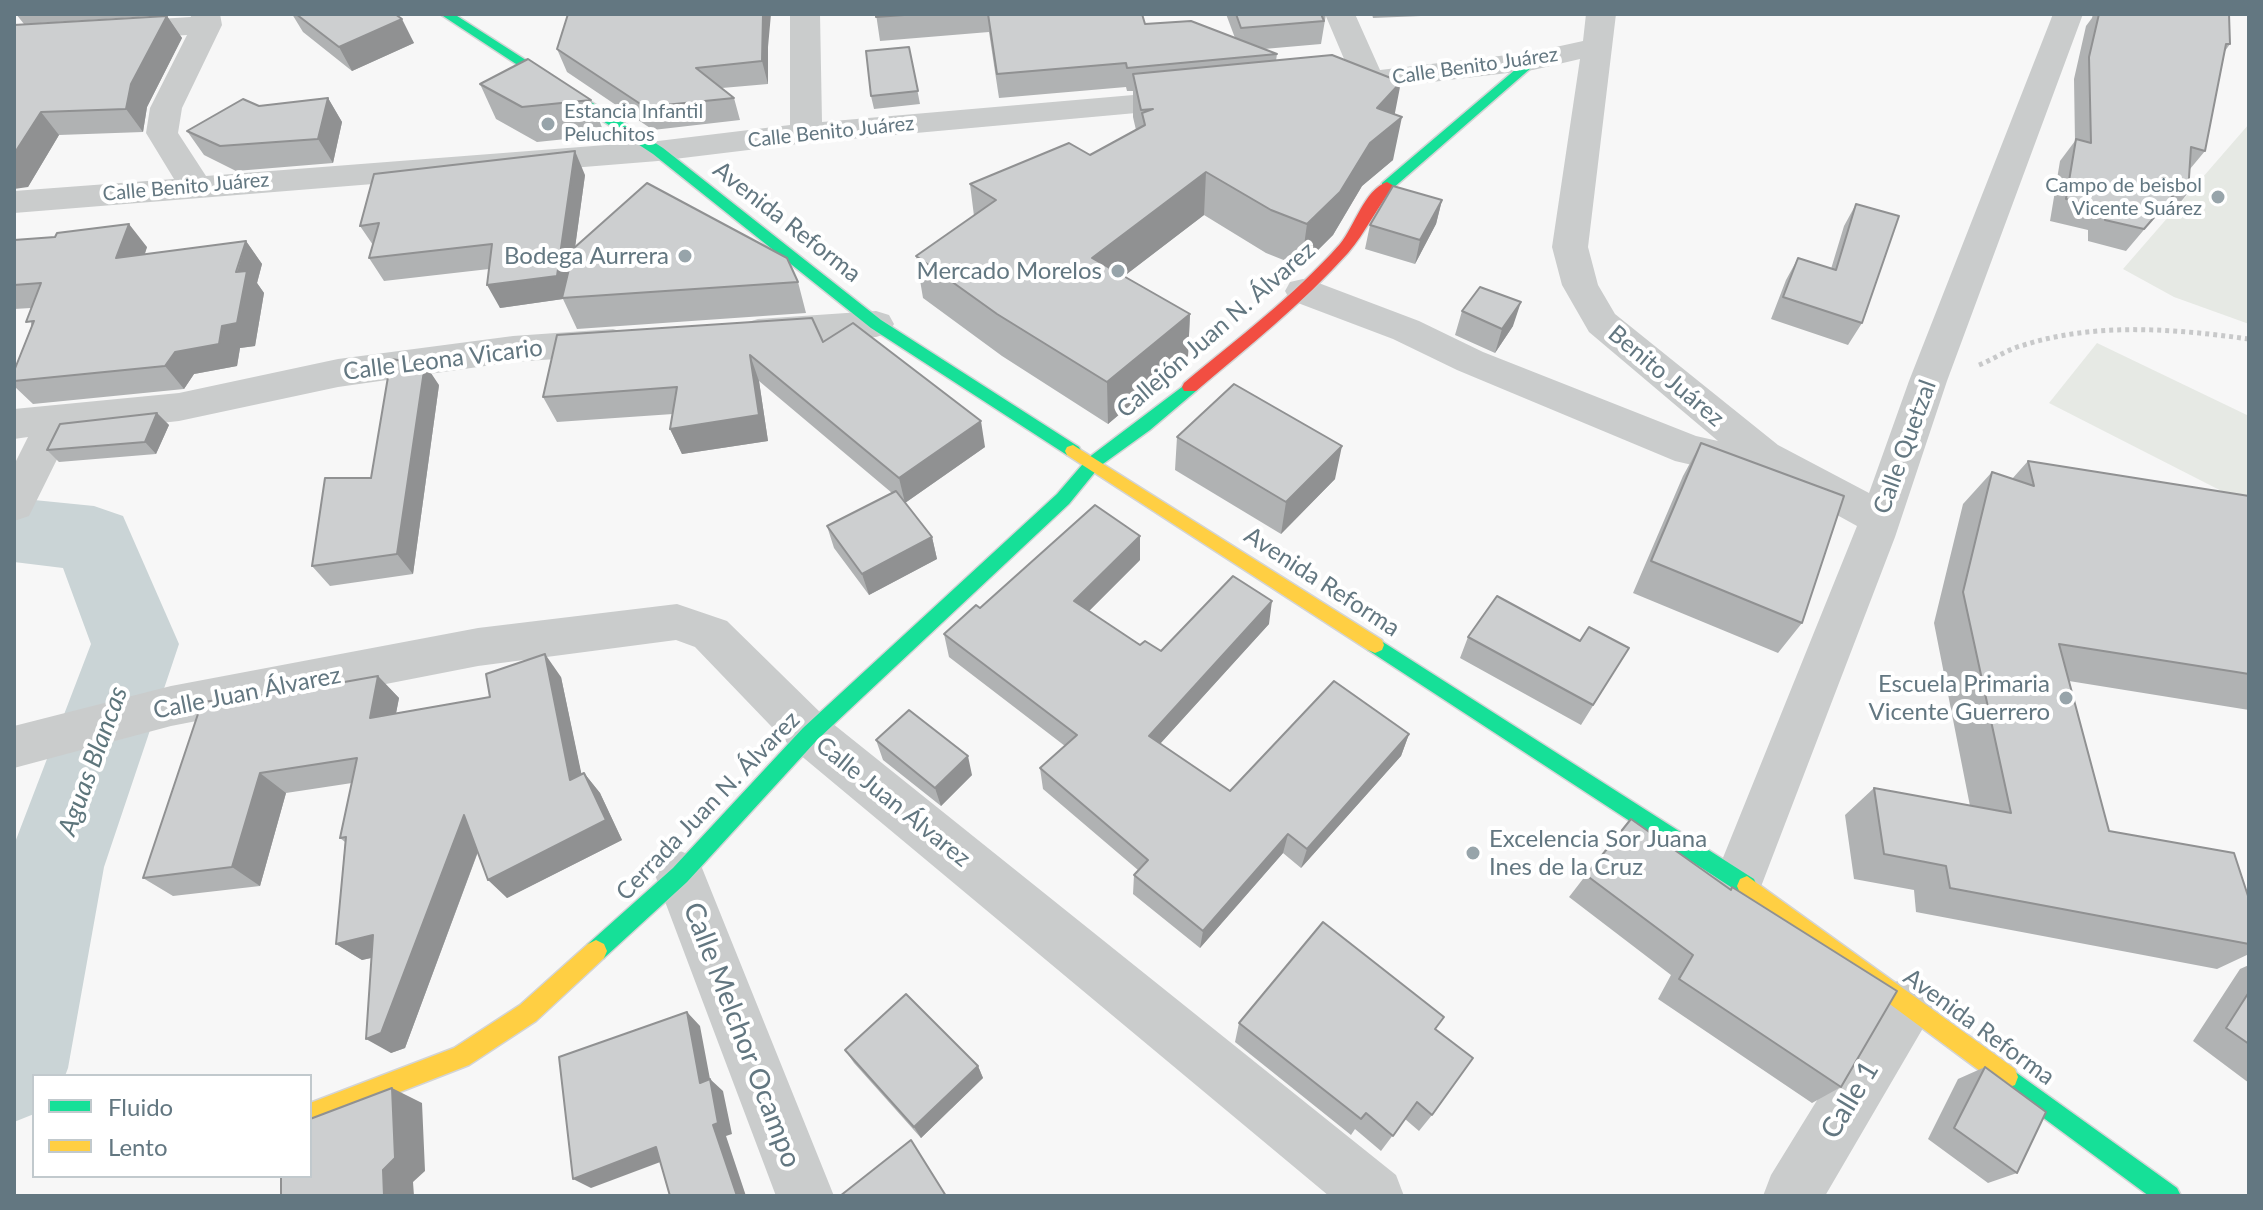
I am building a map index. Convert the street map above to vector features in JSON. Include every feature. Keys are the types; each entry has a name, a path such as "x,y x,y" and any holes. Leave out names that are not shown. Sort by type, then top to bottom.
{"street":[{"name":"Avenida Reforma","path":"446,14 658,151 876,324 1739,880 2169,1196"},
{"path":"805,14 806,133"},
{"path":"1340,14 1369,81"},
{"name":"Calle Quetzal","path":"1739,880 2068,14"},
{"path":"14,37 206,20 166,108 162,133 195,186"},
{"name":"Calle Benito Juárez","path":"1298,89 1533,61 1599,30"},
{"name":"Benito Juárez","path":"1599,30 1570,247 1580,285 1602,323 1764,456 1879,518"},
{"name":"Callejón Juan N. Álvarez","path":"1094,462 1144,426 1303,291 1348,244 1376,196 1533,61"},
{"name":"Calle Benito Juárez","path":"14,202 658,151 806,133 1223,97"},
{"path":"1303,291 1406,330 1470,361 1689,450 1718,456 1764,456"},
{"path":"718,335 876,324"},
{"name":"Calle Leona Vicario","path":"14,424 179,407 338,373 513,349 655,339"},
{"path":"16,500 57,420"},
{"name":"Cerrada Juan N. Álvarez","path":"312,1114 461,1057 528,1013 680,875 810,734 1063,499 1094,462"},
{"name":"Calle Juan Álvarez","path":"14,747 171,706 478,647 677,622 711,634 810,734 1375,1196"},
{"name":"Calle Melchor Ocampo","path":"680,875 805,1196"},
{"name":"Calle 1","path":"1792,1196 1907,1004"}],"path":[{"path":"1928,381 1990,361 2026,343 2076,333 2183,329 2249,339"}],"shaded area":[{"name":"Campo de beisbol Vicente Suárez","path":"2249,124 2249,324 2174,297 2123,269"},
{"path":"2097,343 2249,416 2249,505 2049,403"}],"building":[{"path":"296,14 395,14 402,19 339,47"},
{"path":"568,14 763,14 762,61 696,68 734,98 645,107 557,49"},
{"path":"876,14 918,14 876,17"},
{"path":"988,14 1142,14 1145,24 1191,21 1277,54 1127,68 1126,63 997,74"},
{"path":"1236,14 1321,14 1324,21 1241,28"},
{"path":"2099,14 2229,14 2230,44 2226,44 2205,151 2191,147 2188,193 2177,191 2144,229 2105,220 2105,208 2066,199 2076,139 2091,143 2089,57"},
{"path":"167,16 131,84 126,109 41,112 14,154 14,25"},
{"path":"909,47 918,91 871,96 866,51"},
{"path":"1332,55 1401,82 1377,108 1402,117 1370,143 1340,192 1307,224 1271,210 1206,172 1092,258 1190,314 1107,382 997,314 916,256 996,200 970,184 1069,143 1090,155 1145,125 1142,113 1153,109 1141,110 1133,74"},
{"path":"528,59 591,100 522,107 480,84"},
{"path":"328,98 318,139 220,146 187,131 243,99 259,106"},
{"path":"575,151 557,276 487,285 492,244 369,258 379,223 360,226 374,174"},
{"path":"647,183 787,258 798,282 562,298 574,248"},
{"path":"1393,186 1442,200 1420,240 1370,225"},
{"path":"1856,204 1899,216 1862,323 1783,297 1798,258 1836,270"},
{"path":"129,224 116,258 246,241 236,272 247,271 237,323 222,326 219,344 175,352 165,366 14,381 14,371 34,321 26,322 41,283 14,285 14,240 55,237 57,233"},
{"path":"1480,287 1521,302 1502,329 1462,311"},
{"path":"812,318 823,342 853,323 981,421 899,478 750,355 759,415 670,429 677,387 543,397 557,335"},
{"path":"391,359 425,364 397,554 312,566 325,478 371,478"},
{"path":"1234,384 1342,446 1286,502 1177,437"},
{"path":"157,413 145,442 47,450 60,424"},
{"path":"1701,443 1844,496 1802,623 1651,561"},
{"path":"2028,461 2249,496 2249,674 2059,644 2109,831 2234,853 2249,899 2249,944 1950,888 1946,866 1884,854 1874,788 2011,813 1963,592 1992,472 2034,486"},
{"path":"896,491 932,537 862,574 827,526"},
{"path":"1095,505 1140,536 1074,601 1140,645 1145,641 1161,651 1233,576 1272,601 1149,736 1230,791 1334,681 1409,734 1307,849 1288,834 1203,931 1134,875 1148,860 1040,768 1077,735 944,634 976,605 980,608"},
{"path":"1497,596 1580,641 1589,627 1629,648 1593,705 1468,637"},
{"path":"545,654 570,780 584,773 606,820 488,880 464,815 381,1033 366,1039 373,935 336,944 346,837 340,838 357,758 260,773 232,867 143,878 202,702 288,692 378,676 370,718 490,697 486,674"},
{"path":"909,710 968,756 935,788 876,740"},
{"path":"1631,819 1731,890 1732,887 1897,991 1841,1087 1679,979 1693,955 1586,875"},
{"path":"1323,922 1444,1017 1435,1029 1473,1058 1432,1115 1417,1102 1393,1136 1366,1113 1361,1119 1239,1023"},
{"path":"2249,992 2249,1044 2226,1028"},
{"path":"906,994 978,1066 914,1127 845,1050"},
{"path":"687,1012 700,1083 710,1079 718,1123 713,1125 737,1196 670,1196 656,1147 573,1179 559,1057"},
{"path":"1985,1067 2046,1112 2017,1173 1954,1128"},
{"path":"392,1088 395,1158 383,1170 384,1196 281,1196 281,1178 312,1178 312,1118"},
{"path":"911,1140 946,1196 840,1196"}],"waterway":[{"name":"Aguas Blancas","path":"14,530 94,539 135,644 55,867 14,1068"}],"traffic: fast":[{"path":"446,14 658,151 876,324 1073,451"},
{"path":"1387,186 1533,61"},
{"path":"596,951 680,875 810,734 1063,499 1094,462 1144,426 1190,387"},
{"path":"1375,645 1747,886"},
{"path":"2007,1077 2169,1196"}],"traffic: slow":[{"path":"1073,451 1375,645"},
{"path":"1747,886 2007,1077"},
{"path":"312,1114 461,1057 528,1013 596,951"}],"traffic: jam":[{"path":"1190,387 1270,320 1327,266 1351,240 1387,186"}],"place":[{"name":"Estancia Infantil Peluchitos","path":"548,124"},
{"name":"Campo de beisbol Vicente Suárez","path":"2218,197"},
{"name":"Bodega Aurrera","path":"685,256"},
{"name":"Mercado Morelos","path":"1118,271"},
{"name":"Escuela Primaria Vicente Guerrero","path":"2066,698"},
{"name":"Excelencia Sor Juana Ines de la Cruz","path":"1473,853"}]}
